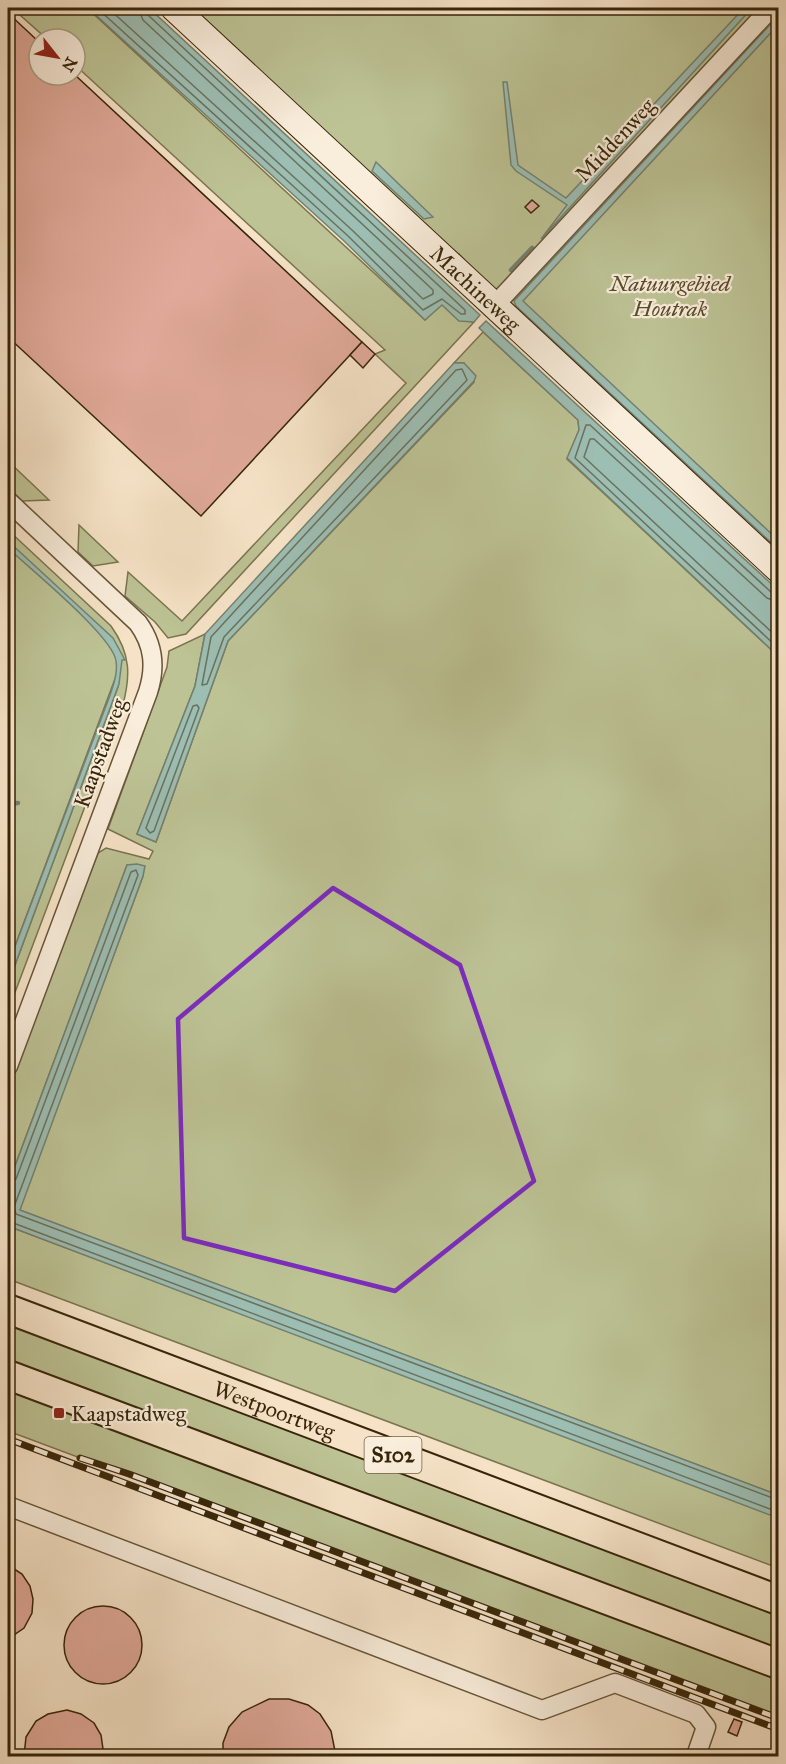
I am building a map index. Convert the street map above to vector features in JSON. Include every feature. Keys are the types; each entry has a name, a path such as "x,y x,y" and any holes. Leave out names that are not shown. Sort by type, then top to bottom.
{"main road":[{"name":"Westpoortweg","path":"8,1309 778,1600"},
{"name":"S102","path":"8,1375 778,1664"}],"street":[{"name":"Machineweg","path":"174,8 778,569"},
{"name":"Middenweg","path":"495,305 771,8"},
{"name":"Kaapstadweg","path":"8,501 138,623 152,650 154,670 148,692 8,1066"},
{"path":"8,1506 542,1710 615,1683 696,1714 706,1727 696,1756"}],"highlighted area":[{"path":"333,888 460,965 534,1181 395,1291 184,1238 178,1019"}],"green space":[{"path":"12,8 87,8 425,320 442,304 459,320 474,322 186,634 168,638 155,622 125,596 128,572 182,621 406,383 375,354 385,350 87,76 87,27 33,27"},
{"path":"183,8 765,8 496,293 459,254 450,254"},
{"name":"Natuurgebied Houtrak","path":"778,8 778,560 506,300"},
{"path":"483,332 578,420 579,430 567,459 778,656 778,1495 19,1210 143,876 144,866 127,865 8,1185 8,1090 98,853 106,848 149,859 153,851 108,829 167,667 169,651 205,634 195,686 137,834 156,842 228,641 474,382 464,363 454,363"},
{"path":"8,461 49,500 22,501 8,487"},
{"path":"79,525 118,562 93,566 78,552"},
{"path":"8,530 111,626 126,656 128,675 122,708 8,1011 8,984 118,687 115,679 8,965"},
{"path":"8,1226 778,1516 778,1568 8,1279"},
{"path":"8,1324 778,1607 778,1656 8,1366"},
{"path":"8,1390 778,1676 778,1719 8,1431"}],"water":[{"path":"88,8 149,8 480,315 474,322 459,321 442,305 425,320 343,240"},
{"path":"744,8 752,8 541,239 567,205 516,171 511,165 503,82 507,82 518,165 566,198"},
{"path":"778,16 778,25 523,301 778,540 778,549 516,306 514,301"},
{"path":"376,162 433,217 424,219 372,171"},
{"path":"486,321 778,590 778,656 567,458 579,430 578,420 479,328"},
{"path":"454,363 464,363 476,376 474,381 228,641 156,842 137,834 195,686 205,634"},
{"path":"8,541 113,638 125,660 122,660 119,684 8,984 8,965 109,698 115,680 116,661 101,636 69,603 8,548"},
{"path":"127,865 145,866 143,876 20,1210 778,1495 778,1518 8,1226 8,1185"}],"building":[{"path":"8,13 27,31 27,87 87,86 362,342 201,516 8,337"},
{"path":"532,200 539,206 531,213 525,207"},
{"path":"362,342 375,354 363,368 350,355"},
{"path":"8,1565 22,1574 30,1586 33,1599 32,1613 24,1628 8,1639"},
{"path":"95,1606 111,1606 125,1612 136,1623 142,1637 142,1653 136,1667 125,1678 111,1684 95,1684 81,1678 70,1667 64,1653 64,1637 70,1623 81,1612"},
{"path":"269,1699 289,1699 308,1705 320,1714 331,1731 336,1756 223,1756 223,1743 229,1727 242,1712"},
{"path":"67,1710 81,1714 94,1723 101,1735 104,1756 24,1756 26,1737 36,1721 48,1714"},
{"path":"734,1719 742,1722 737,1736 728,1732"},
{"path":"435,1751 456,1756 407,1756 415,1753"}],"waterway":[{"path":"511,270 532,248"},
{"path":"8,804 18,803"}],"railway":[{"path":"8,1439 778,1729"},
{"path":"80,1458 129,1474 778,1718"}],"place":[{"name":"Kaapstadweg","path":"59,1413"}]}
